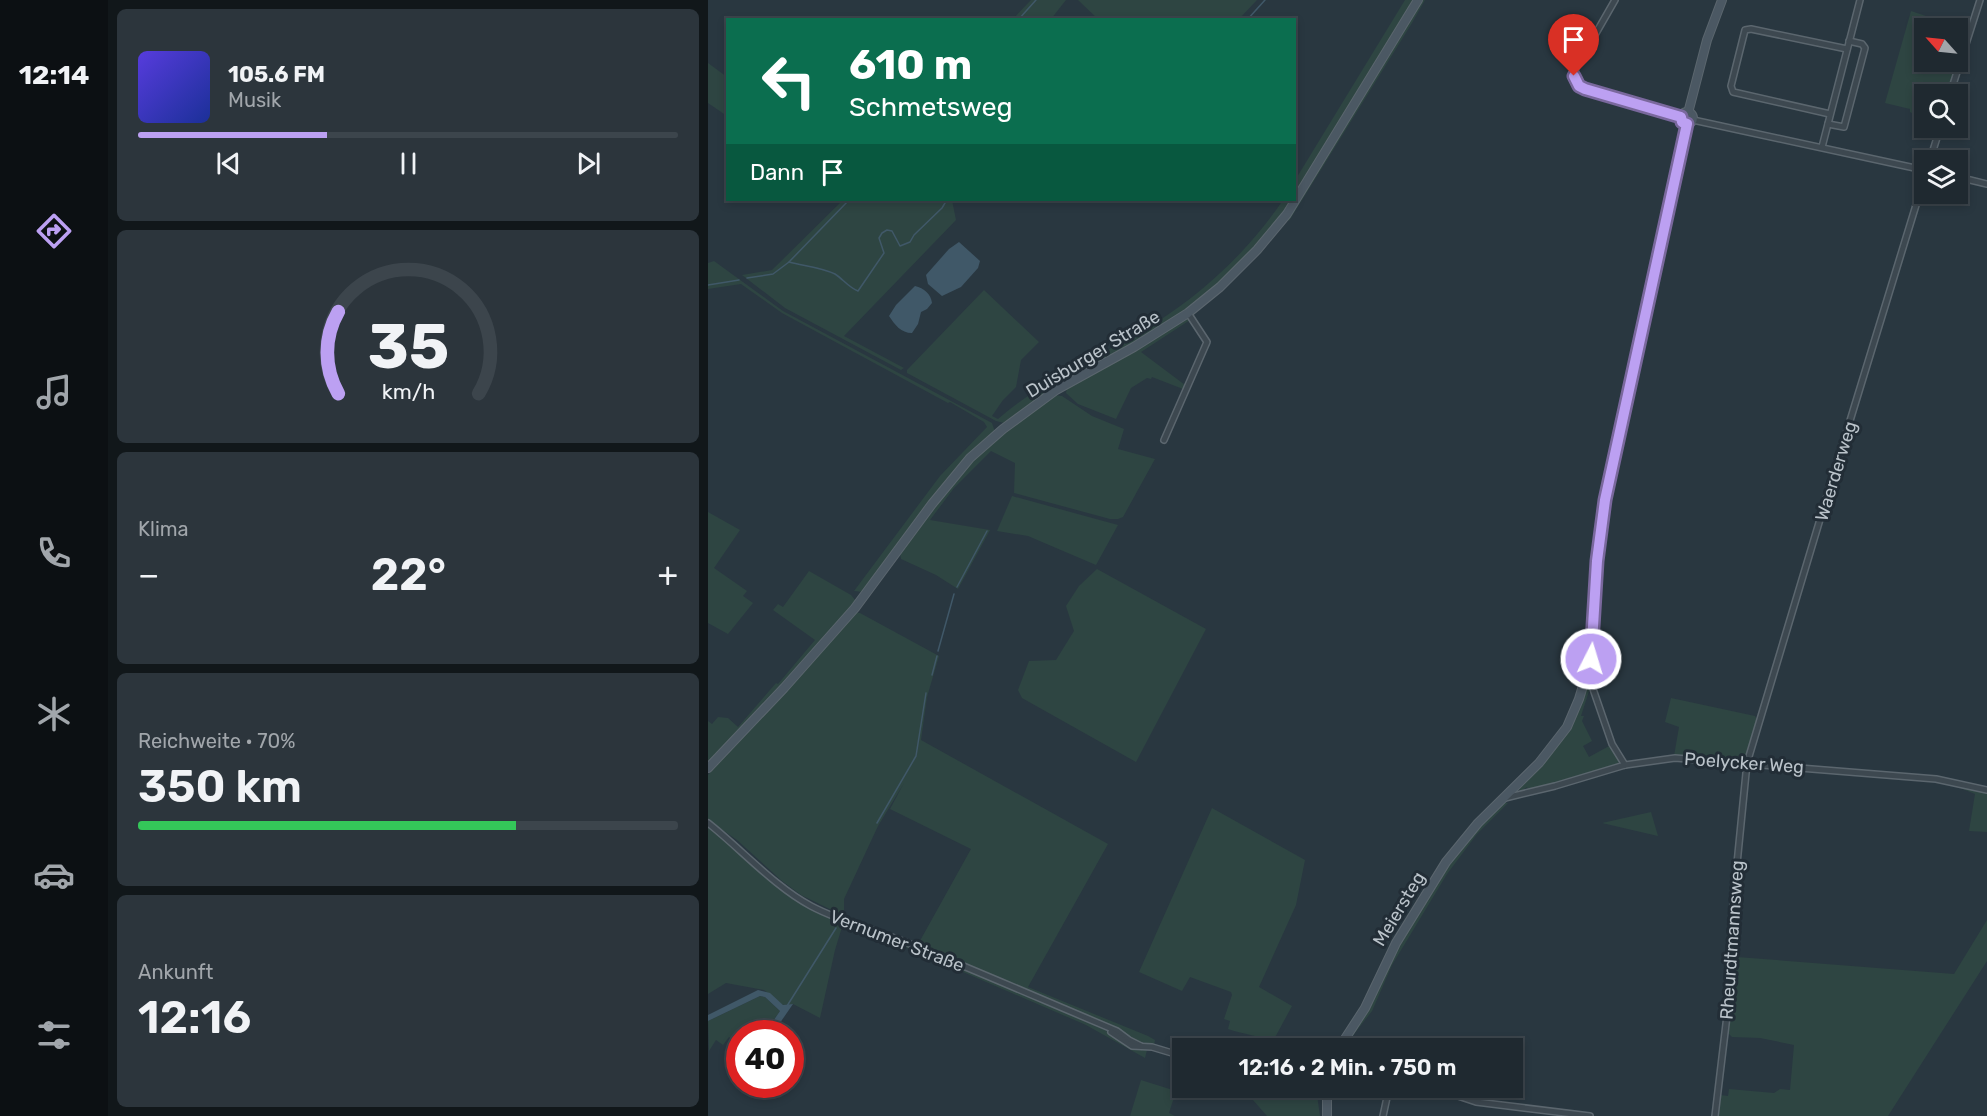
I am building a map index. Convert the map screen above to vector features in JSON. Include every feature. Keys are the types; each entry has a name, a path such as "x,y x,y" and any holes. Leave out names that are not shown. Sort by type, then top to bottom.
{"street":[{"name":"Duisburger Straße","path":"1296,199 1418,0"},
{"path":"1615,0 1576,68 1574,76 1579,86 1687,119 1914,168"},
{"name":"Meiersteg","path":"1345,1038 1367,1003 1396,943 1443,867 1478,823 1539,763 1555,744 1567,727 1587,678 1592,649 1597,561 1605,500 1687,119 1707,40 1722,0"},
{"path":"1822,147 1860,0"},
{"path":"1953,84 1980,0"},
{"path":"1830,114 1733,92 1731,86 1745,30 1751,29 1846,49"},
{"path":"1828,124 1844,127 1865,48 1862,44 1849,41"},
{"path":"1968,179 1987,184"},
{"name":"Duisburger Straße","path":"708,768 784,688 855,608 932,504 970,458 1003,429 1056,390 1134,348 1188,313 1228,280 1257,250 1295,201"},
{"name":"Waerderweg","path":"1748,763 1916,204"},
{"path":"1164,440 1207,342 1188,313"},
{"path":"1587,678 1592,686 1612,744 1625,765"},
{"name":"Poelycker Weg","path":"1503,798 1555,786 1625,765 1675,758 1936,779 1987,790"},
{"name":"Rheurdtmannsweg","path":"1715,1116 1734,957 1732,904 1748,763"},
{"name":"Vernumer Straße","path":"708,823 788,892 811,906 845,922 895,938 937,955 1105,1027 1132,1046 1172,1054"},
{"path":"1327,1098 1327,1116"},
{"path":"1383,1116 1387,1098"},
{"path":"1464,1098 1476,1102 1590,1116"}],"green space":[{"path":"1031,0 1066,0 1052,18 1014,18"},
{"path":"1078,0 1257,0 1240,18 1097,18"},
{"path":"1405,0 1415,0 1296,195 1296,179"},
{"path":"1422,0 1425,0 1412,23 1289,221 1287,219"},
{"path":"1911,11 1932,18 1914,18 1914,72 1954,72 1950,84 1914,84 1914,114 1910,112 1910,109 1885,103"},
{"path":"708,63 726,76 726,115 708,103"},
{"path":"842,201 952,201 956,220 844,336 904,368 901,370 785,308 742,275 772,270"},
{"path":"1282,201 1292,201 1269,232 1228,277 1197,303 1159,329 1047,393 1004,423 996,421 907,373 907,370 984,290 1039,342 1021,360 1016,387 992,416 998,419 1030,394 1178,308 1235,259"},
{"path":"714,261 783,311 992,423 995,432 946,480 863,592 854,591 940,476 987,427 984,422 950,402 948,403 782,313 741,284 708,289 708,263"},
{"path":"1186,319 1190,320 1141,352 1185,385 1183,389 1152,377 1147,378 1131,388 1116,419 1078,404 1066,393 1067,387"},
{"path":"1054,395 1062,396 1092,416 1124,429 1118,449 1155,459 1123,517 1110,519 1014,493 1015,463 991,451 954,488 930,520 990,530 958,589 936,575 901,559 900,553 964,470 1001,436"},
{"path":"1012,496 1118,525 1096,565 1028,536 997,531"},
{"path":"708,512 740,530 714,568 747,591 743,596 753,603 728,634 708,623"},
{"path":"1097,569 1206,629 1136,762 1022,698 1018,690 1029,661 1056,660 1074,631 1066,606 1079,586"},
{"path":"809,571 851,595 856,601 745,726 708,763 708,721 712,724 718,717 728,718 738,727 815,640 773,610 778,604 783,607"},
{"path":"854,612 860,613 939,656 927,697 921,740 1108,844 1028,987 1148,1036 1155,1040 1154,1045 1133,1040 1121,1032 916,944 921,939 971,849 890,809 904,783 878,826 844,899 844,916 801,895 737,840 708,820 708,775"},
{"path":"1586,688 1590,688 1581,716 1584,716 1582,721 1592,741 1583,746 1589,757 1611,745 1619,758 1618,766 1528,790 1527,787 1520,792 1519,787 1546,759"},
{"path":"1671,698 1755,716 1757,720 1746,756 1741,760 1674,756 1679,727 1665,722"},
{"path":"1953,785 1987,793 1987,832 1969,831 1975,794"},
{"path":"1503,802 1508,803 1477,834 1447,874 1392,965 1372,1011 1351,1038 1348,1038 1410,924 1460,848"},
{"path":"1212,808 1305,860 1296,905 1259,987 1292,1006 1275,1038 1262,1038 1228,1029 1230,1021 1224,1019 1231,992 1190,977 1182,991 1139,972"},
{"path":"1651,812 1658,836 1602,823"},
{"path":"708,827 787,893 822,915 841,923 842,927 820,1018 793,1004 783,1005 764,990 726,983 708,994"},
{"path":"1987,920 1987,961 1888,1116 1718,1116 1720,1095 1728,1096 1729,1089 1774,1093 1780,1089 1790,1090 1794,1045 1760,1038 1732,1037 1728,1033 1737,957 1954,974"},
{"path":"848,926 943,960 1105,1030 1126,1045 1147,1050 1145,1058 1086,1025 910,949 845,927"},
{"path":"760,996 765,997 780,1011 774,1020 726,1020 726,1041 723,1045 716,1040 709,1051 708,1021"},
{"path":"1141,1080 1172,1090 1174,1098 1169,1113 1175,1116 1130,1116"},
{"path":"1252,1098 1317,1098 1320,1116 1267,1116"}],"water":[{"path":"959,242 980,261 978,268 961,287 942,296 928,284 926,275 949,249"},
{"path":"915,286 926,292 932,303 921,312 918,324 912,333 908,333 899,328 889,316 896,305"},
{"path":"758,990 770,993 783,1005 793,1004 782,1020 774,1020 780,1011 765,997 760,996 708,1021 708,1015"}],"waterway":[{"path":"1020,18 1036,0"},
{"path":"1249,18 1265,0"},
{"path":"747,278 773,274 789,262 848,201"},
{"path":"789,262 835,274 858,291 884,253 879,238 882,233 887,230 892,231 900,246 910,242 914,235 942,208 944,201"},
{"path":"708,285 739,280"},
{"path":"957,587 987,531"},
{"path":"938,651 954,594"},
{"path":"932,675 937,656"},
{"path":"877,823 916,756 926,693"},
{"path":"787,1006 836,928"}],"route":[{"path":"1574,76 1579,86 1585,89 1681,117 1682,122 1687,124 1610,469 1597,561 1591,659"}]}
